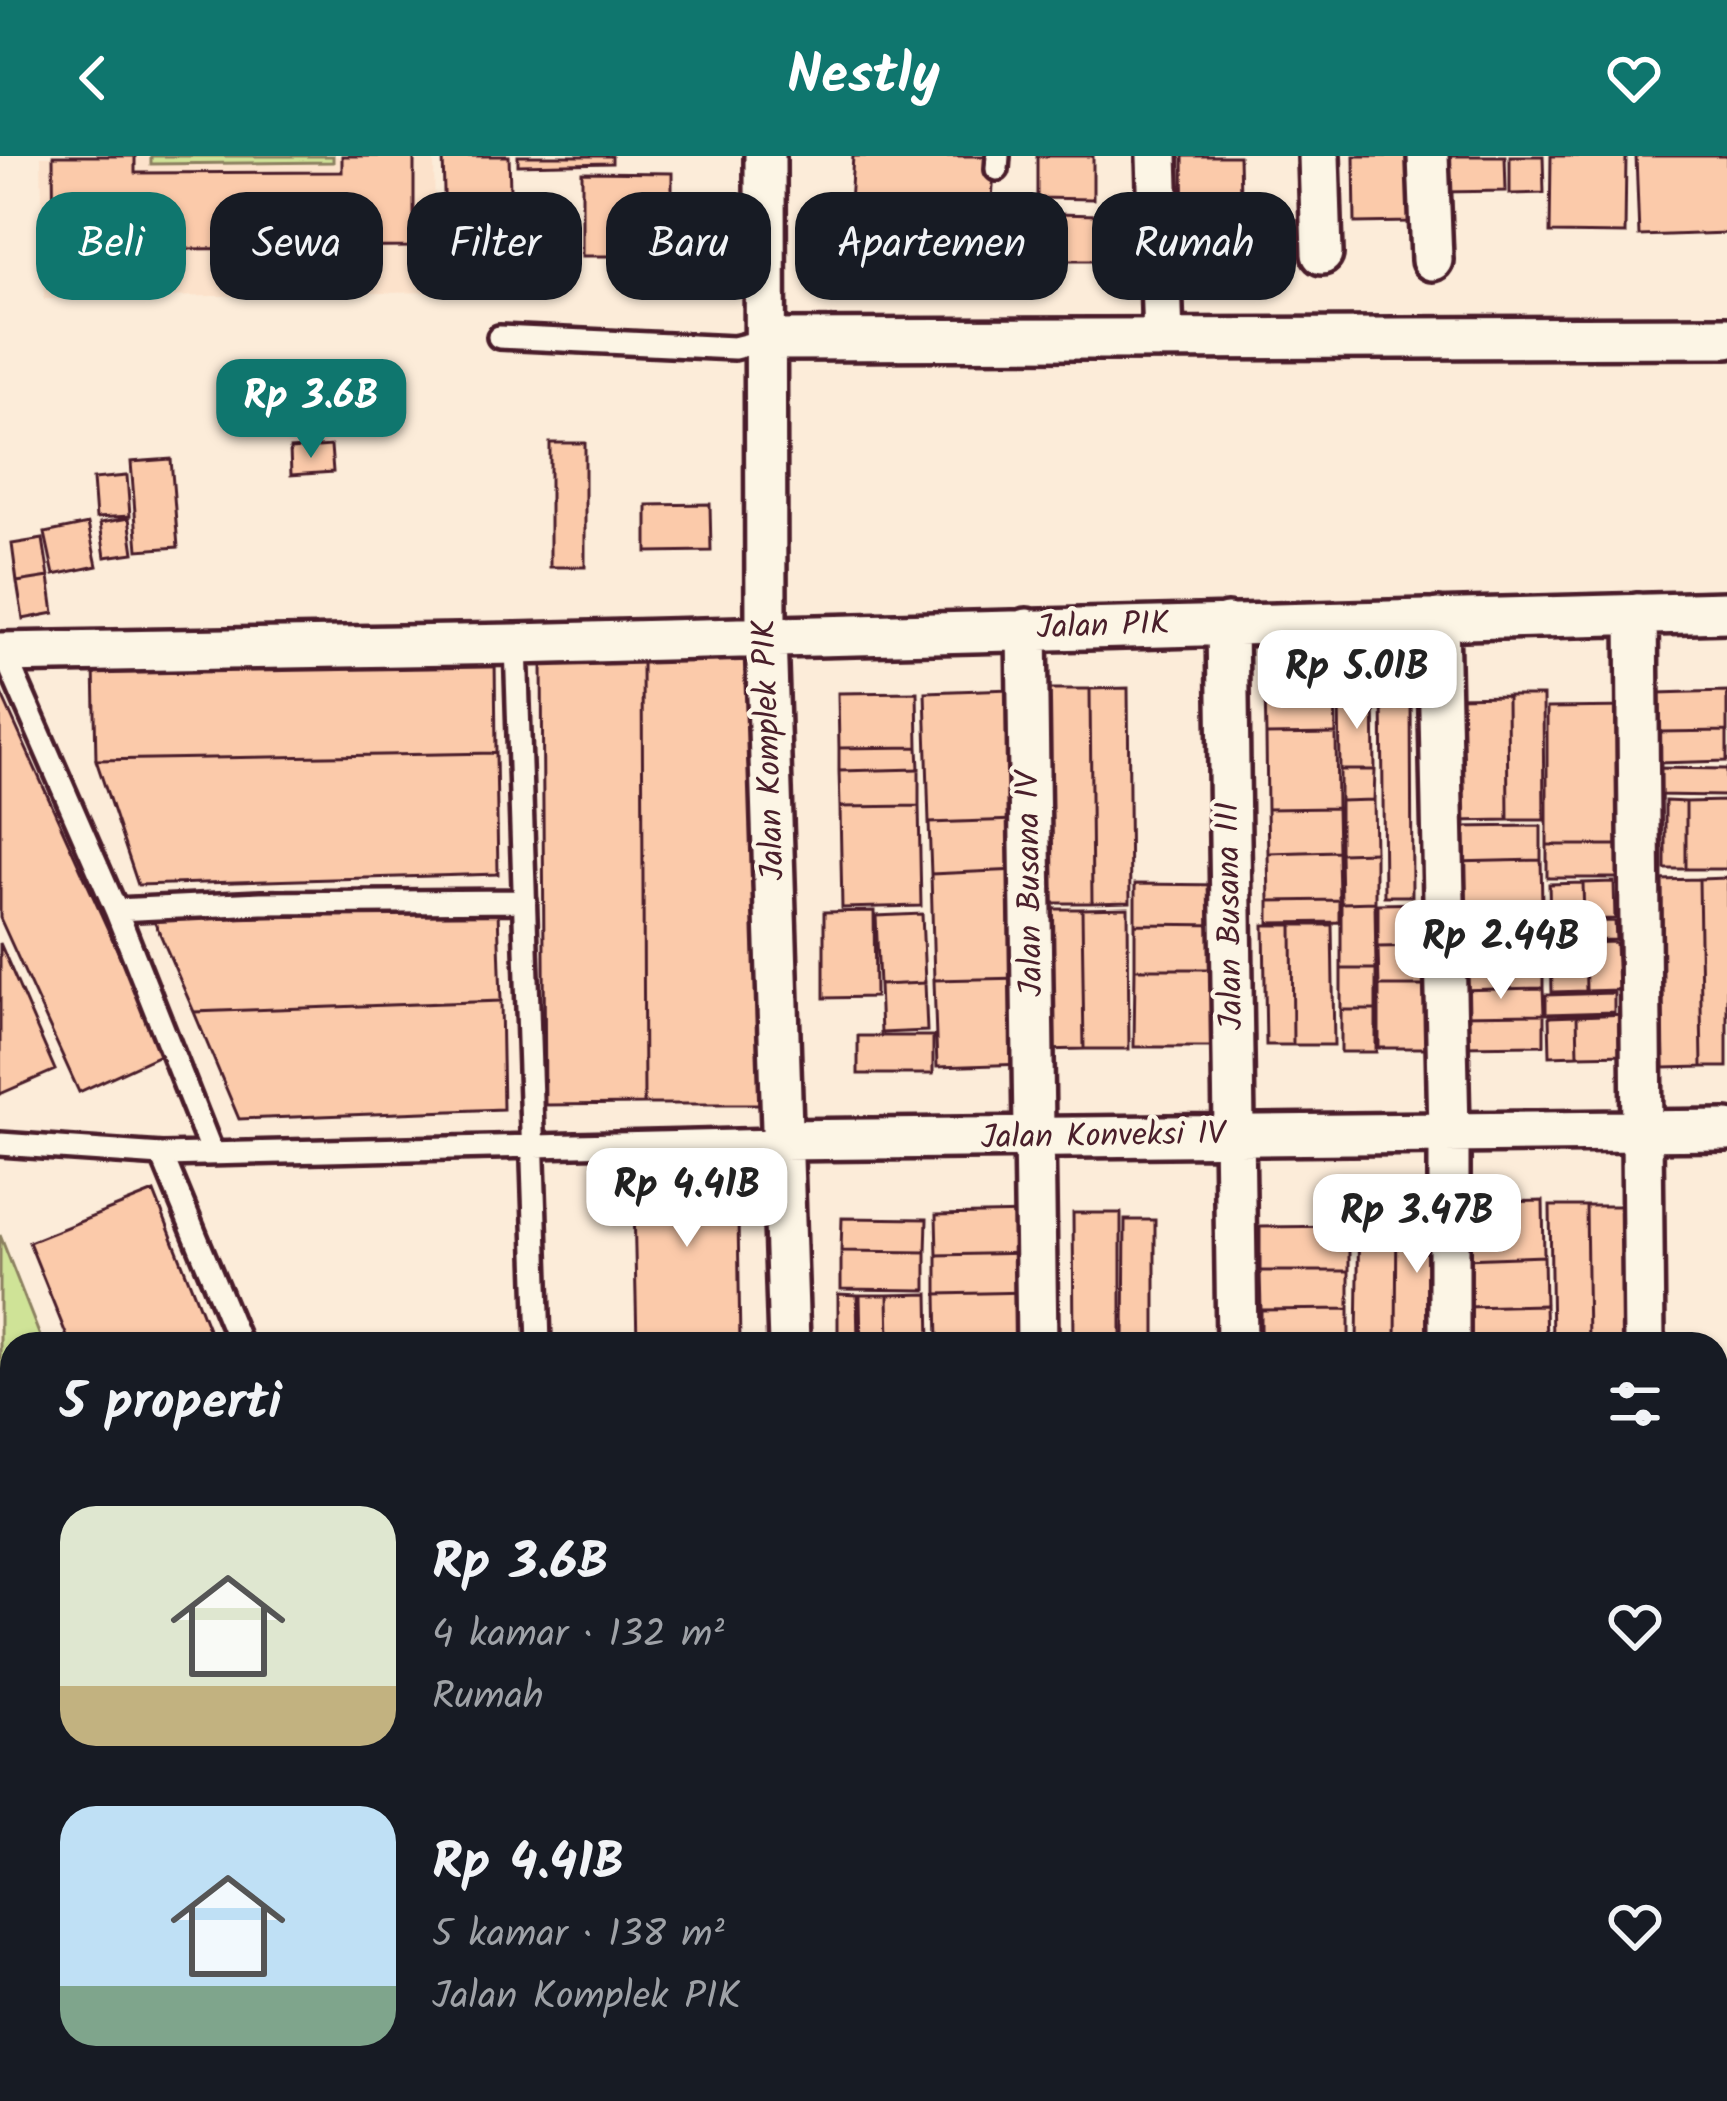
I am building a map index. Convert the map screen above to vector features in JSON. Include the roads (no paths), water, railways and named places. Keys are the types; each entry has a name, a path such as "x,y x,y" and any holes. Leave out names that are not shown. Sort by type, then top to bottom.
{"street":[{"name":"Jalan Komplek PIK","path":"765,156 766,635 788,1332"},
{"path":"1157,156 1163,339"},
{"path":"1319,156 1322,254"},
{"path":"1428,156 1432,260"},
{"path":"766,340 1727,337"},
{"name":"Jalan PIK","path":"2,652 516,644 1727,612"},
{"path":"1637,614 1644,1332"},
{"path":"1438,619 1449,1332"},
{"name":"Jalan Busana III","path":"1227,624 1237,1332"},
{"name":"Jalan Busana IV","path":"1027,629 1037,1332"},
{"name":"Jalan Konveksi IV","path":"780,1140 1727,1130"}],"lane":[{"path":"499,337 734,347 766,340"},
{"path":"516,644 539,1332"},
{"path":"2,652 116,910 212,1153"},
{"path":"116,910 261,903 524,901"},
{"path":"0,1144 163,1155 780,1140"},
{"path":"163,1155 235,1332"}]}
